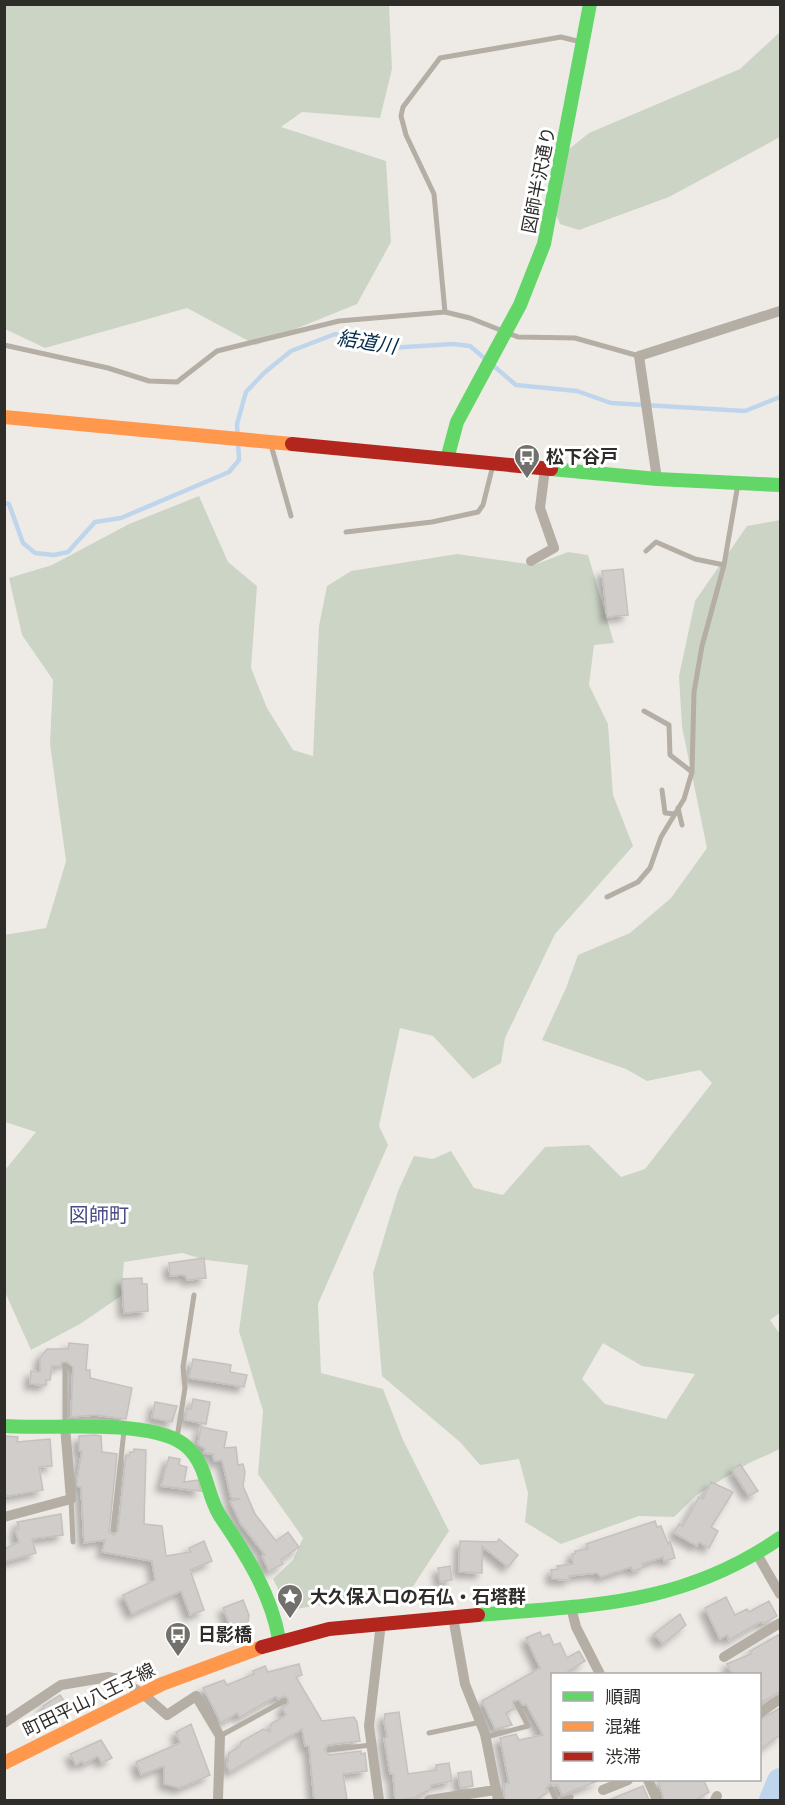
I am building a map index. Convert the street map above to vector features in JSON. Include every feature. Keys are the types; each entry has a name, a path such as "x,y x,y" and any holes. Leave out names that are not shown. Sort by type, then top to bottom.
{"street":[{"name":"図師半沢通り","path":"447,459 454,429 533,276 544,244 590,4"},
{"path":"657,479 639,356 780,311"},
{"path":"4,417 657,479 780,485"},
{"path":"531,561 554,548 540,508 545,469"},
{"path":"4,1426 34,1429 94,1425 170,1435 188,1447 205,1471 218,1513 244,1550 274,1617 279,1639"},
{"path":"4,1517 71,1499 65,1426"},
{"name":"町田平山八王子線","path":"4,1763 142,1693 208,1664 279,1639 330,1629 572,1607 667,1593 708,1580 758,1556 780,1538"},
{"path":"758,1556 780,1594"},
{"path":"572,1607 576,1627 599,1673"},
{"path":"429,1800 497,1795 486,1737 465,1684 453,1617"},
{"path":"379,1800 369,1726 381,1623"},
{"path":"724,1657 780,1623"},
{"path":"4,1723 61,1685 108,1677 118,1679 142,1693 167,1715 196,1696 220,1736 218,1800"},
{"path":"761,1712 780,1699"},
{"path":"603,1790 623,1781"},
{"path":"649,1781 657,1800"}],"lane":[{"path":"445,312 434,195 406,135 401,116 403,107 440,58 561,37 583,42"},
{"path":"4,345 108,368 149,381 177,382 217,351 339,321 445,312 529,338 575,338 639,356"},
{"path":"271,443 291,516"},
{"path":"346,532 432,522 478,513 483,505 493,464"},
{"path":"607,897 638,882 650,867 661,837 678,808 693,772 694,692 702,646 724,566 738,483"},
{"path":"646,550 656,542 695,559 724,566"},
{"path":"644,711 669,725 669,755 693,772"},
{"path":"662,790 665,813 675,814"},
{"path":"678,808 682,825"},
{"path":"177,1439 185,1388 183,1367 194,1295"},
{"path":"65,1366 65,1426"},
{"path":"113,1530 124,1429"},
{"path":"71,1499 73,1542"},
{"path":"220,1736 284,1701"},
{"path":"486,1737 528,1726 517,1704"},
{"path":"429,1732 481,1722"},
{"path":"329,1750 371,1745"},
{"path":"551,1789 556,1800"},
{"path":"562,1800 571,1797"}],"green space":[{"path":"5,5 389,5 392,69 380,118 302,112 281,127 386,161 391,242 357,304 256,345 187,308 45,348 5,329"},
{"path":"780,32 780,137 669,197 579,230 560,224 551,203 563,154 589,133 740,69"},
{"path":"199,496 228,562 257,586 251,668 267,708 293,750 313,756 319,626 327,586 351,571 457,554 534,565 568,552 588,555 614,643 594,645 589,685 608,724 613,795 633,846 555,934 505,1038 501,1063 473,1079 433,1036 400,1028 379,1126 388,1145 318,1304 321,1373 383,1389 403,1440 449,1531 410,1591 289,1610 273,1579 293,1560 303,1538 258,1474 263,1411 239,1331 248,1265 206,1260 182,1253 124,1262 121,1296 80,1324 31,1350 5,1292 5,1170 36,1132 5,1122 4,935 46,928 66,861 50,744 53,680 22,635 9,578 52,565 129,524"},
{"path":"780,520 780,1313 770,1320 780,1334 780,1449 749,1463 698,1494 674,1517 639,1516 561,1544 525,1522 528,1493 519,1459 480,1465 460,1442 382,1376 373,1273 398,1191 414,1156 433,1159 451,1151 474,1188 503,1195 545,1147 589,1145 621,1177 645,1169 712,1083 700,1070 647,1081 626,1069 542,1040 566,988 578,955 630,933 671,898 707,848 682,727 679,676 695,601 747,526","holes":["603,1343 642,1366 695,1374 666,1419 605,1404 582,1379"]}],"building":[{"path":"623,569 628,615 607,617 602,571"},
{"path":"204,1258 206,1278 187,1280 186,1276 182,1275 170,1276 169,1263"},
{"path":"142,1278 142,1284 147,1284 148,1311 124,1313 122,1279"},
{"path":"69,1343 88,1345 86,1370 90,1370 90,1378 132,1388 126,1419 95,1415 71,1417 73,1367 67,1362 62,1362 60,1366 52,1366 50,1380 46,1380 46,1385 30,1384 31,1371 40,1372 40,1358 47,1349 68,1349"},
{"path":"193,1359 231,1365 230,1372 247,1375 244,1387 189,1378"},
{"path":"193,1399 210,1402 206,1424 185,1420 187,1408 191,1409"},
{"path":"155,1402 177,1406 172,1422 152,1418"},
{"path":"201,1427 227,1432 224,1448 236,1447 238,1465 243,1464 245,1472 243,1486 255,1514 276,1541 288,1532 299,1547 281,1560 283,1564 269,1571 262,1556 265,1555 241,1524 230,1501 240,1499 231,1498 222,1460 214,1461 213,1454 204,1453 205,1449 198,1444"},
{"path":"5,1436 18,1437 17,1442 50,1439 52,1466 39,1467 43,1490 8,1496 4,1494"},
{"path":"79,1436 101,1436 102,1452 117,1454 109,1532 114,1535 118,1531 126,1455 129,1456 134,1449 146,1450 144,1524 162,1526 166,1556 191,1552 189,1548 204,1541 212,1561 190,1570 204,1610 190,1615 181,1591 132,1614 123,1595 155,1580 152,1561 102,1552 105,1540 84,1543 81,1487 77,1486 82,1451 79,1451"},
{"path":"169,1457 180,1459 179,1465 187,1467 184,1482 198,1480 201,1491 161,1486"},
{"path":"740,1464 758,1491 749,1496 732,1470"},
{"path":"711,1482 733,1492 711,1527 718,1531 709,1548 699,1542 697,1546 674,1533 679,1524 683,1526 699,1497 703,1499"},
{"path":"61,1514 63,1535 32,1539 36,1553 4,1562 4,1549 19,1542 15,1530 19,1529 17,1522"},
{"path":"655,1521 657,1527 661,1526 668,1544 670,1541 675,1558 664,1561 663,1557 642,1564 644,1567 633,1571 631,1567 601,1577 597,1573 569,1576 570,1580 552,1579 551,1570 558,1569 557,1566 573,1564 572,1554 575,1554 575,1551 588,1549 586,1544"},
{"path":"499,1539 518,1555 508,1567 482,1546 482,1573 459,1572 460,1541 497,1542"},
{"path":"450,1566 452,1580 440,1582 438,1568"},
{"path":"726,1597 735,1615 747,1609 749,1612 769,1601 777,1616 765,1623 760,1622 729,1640 727,1635 720,1639 705,1608"},
{"path":"243,1600 249,1615 248,1622 231,1628 223,1608"},
{"path":"680,1614 686,1625 663,1644 654,1634"},
{"path":"540,1632 542,1637 549,1634 554,1645 560,1643 567,1658 579,1651 585,1661 568,1671 569,1673 551,1673 551,1781 597,1781 562,1795 558,1785 550,1784 546,1788 547,1793 536,1800 505,1800 505,1784 509,1783 500,1738 516,1734 519,1740 543,1735 526,1704 523,1705 519,1700 513,1701 514,1709 506,1713 512,1725 495,1729 482,1701 540,1668 526,1638"},
{"path":"780,1634 780,1692 761,1703 761,1673 732,1673 727,1664 751,1654 750,1651"},
{"path":"299,1664 302,1675 296,1677 322,1721 354,1717 357,1722 360,1741 328,1745 324,1750 329,1755 361,1751 361,1754 365,1753 367,1771 343,1774 347,1800 314,1800 309,1746 305,1746 302,1729 230,1772 227,1766 229,1753 240,1746 241,1742 263,1729 270,1732 271,1724 286,1715 282,1707 288,1704 288,1699 285,1696 278,1699 276,1696 240,1717 237,1713 221,1723 203,1688 224,1680 227,1685 254,1674 253,1671 265,1666 268,1672"},
{"path":"60,1695 65,1702 63,1706 47,1713 43,1706"},
{"path":"780,1708 780,1735 761,1749 761,1719"},
{"path":"399,1712 408,1774 436,1770 436,1765 449,1763 452,1781 431,1785 431,1789 414,1798 395,1800 393,1774 390,1774 384,1738 387,1737 384,1721 385,1714"},
{"path":"191,1724 210,1775 180,1788 164,1784 164,1766 141,1775 136,1762 180,1743 176,1732"},
{"path":"101,1740 112,1758 102,1763 98,1756 84,1764 82,1761 76,1765 70,1754"},
{"path":"471,1771 473,1786 460,1788 458,1773"},
{"path":"659,1781 704,1781 709,1792 696,1800 664,1800"},
{"path":"643,1786 649,1800 609,1800"}],"waterway":[{"name":"結道川","path":"4,503 9,504 23,543 35,553 54,555 68,552 95,522 121,518 229,472 239,460 237,424 246,392 264,373 291,351 335,334 389,348 453,344 470,346 516,385 577,391 611,403 745,411 780,397"},
{"path":"772,1800 780,1781"}],"traffic: fast":[{"path":"447,459 457,422 520,305 544,244 590,4"},
{"path":"551,469 657,479 780,485"},
{"path":"4,1426 127,1428 172,1438 187,1447 203,1471 215,1507 264,1590 279,1639"},
{"path":"478,1615 598,1604 671,1590 707,1577 743,1560 780,1538"}],"traffic: slow":[{"path":"4,417 292,444"},
{"path":"4,1763 162,1684 262,1647"}],"traffic: jam":[{"path":"292,444 551,469"},
{"path":"262,1647 329,1629 478,1615"}],"place":[{"name":"松下谷戸","path":"527,480"},
{"name":"大久保入口の石仏・石塔群","path":"290,1620"},
{"name":"日影橋","path":"178,1658"}],"district":[{"name":"図師町","path":"99,1215"}]}
